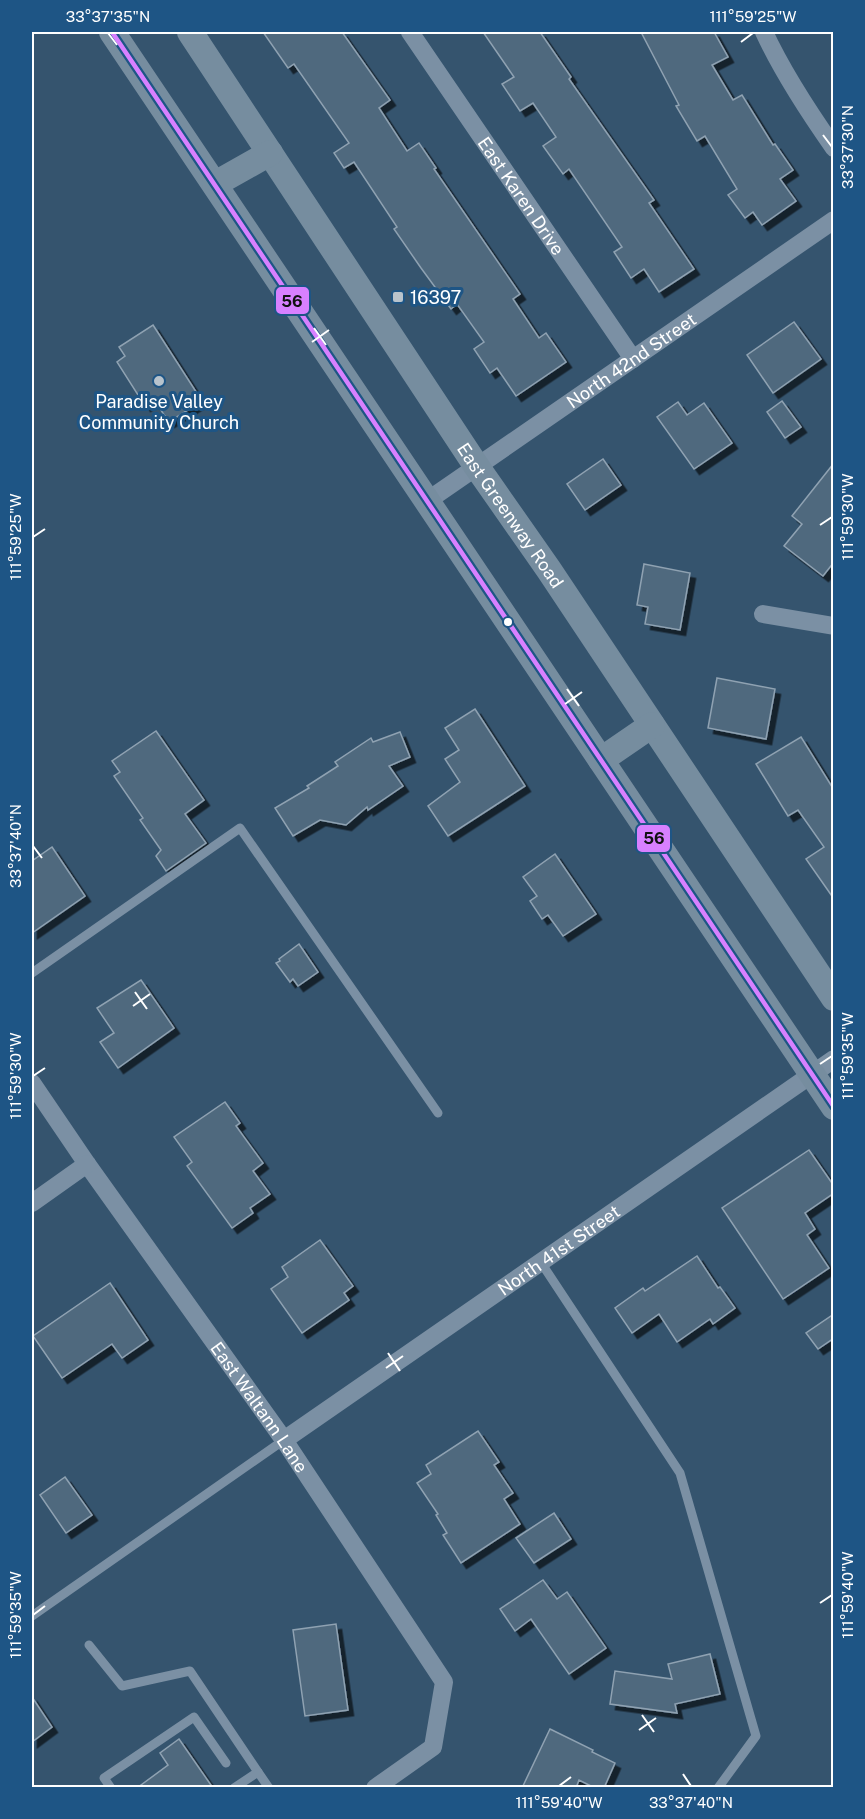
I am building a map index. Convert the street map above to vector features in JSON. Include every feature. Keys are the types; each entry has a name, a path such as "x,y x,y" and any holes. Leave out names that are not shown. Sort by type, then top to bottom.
{"main road":[{"path":"112,32 834,1107"},
{"name":"East Greenway Road","path":"190,32 477,467 549,570 834,998"},
{"path":"214,184 270,153"},
{"path":"601,760 652,725"}],"street":[{"name":"East Karen Drive","path":"410,32 633,359"},
{"path":"764,32 801,99 834,148"},
{"name":"North 42nd Street","path":"428,501 834,220"},
{"path":"763,614 834,626"},
{"name":"North 41st Street","path":"284,1440 834,1059"},
{"name":"East Waltann Lane","path":"32,1083 284,1440 444,1682 433,1747 375,1788"},
{"path":"32,1203 87,1164"}],"lane":[{"path":"32,973 240,828 438,1113"},
{"path":"540,1262 680,1473 756,1736 718,1788"},
{"path":"32,1616 284,1440"},
{"path":"89,1645 122,1686 190,1671 269,1788"},
{"path":"111,1788 104,1778 194,1717 226,1764"},
{"path":"234,1788 258,1772"}],"building":[{"path":"263,32 342,32 390,100 379,108 407,151 419,143 436,168 434,169 520,294 513,299 539,338 546,333 566,362 516,396 497,368 490,373 474,349 484,342 457,304 451,309 421,268 394,229 397,227 354,162 344,168 334,153 349,143 294,64 288,68"},
{"path":"483,32 540,32 571,77 569,79 654,200 649,203 694,269 659,292 644,269 631,278 614,252 622,247 569,169 563,174 543,146 556,137 533,103 520,111 502,84 514,77"},
{"path":"641,32 714,32 728,57 712,65 733,100 742,95 773,145 775,144 793,170 780,179 796,201 762,225 753,212 745,218 728,195 737,189 705,136 697,141 676,106 679,105"},
{"path":"794,322 821,359 773,393 747,355"},
{"name":"Paradise Valley Community Church","path":"153,325 202,401 169,422 154,400 145,406 117,362 125,356 119,347"},
{"path":"782,401 801,427 785,438 767,412"},
{"path":"678,402 687,415 704,403 732,443 694,469 657,417"},
{"path":"603,459 621,485 585,510 567,484"},
{"path":"834,463 834,562 823,576 784,546 802,524 792,516"},
{"path":"644,564 690,573 680,630 645,624 648,607 637,605"},
{"path":"717,678 775,689 766,739 708,728"},
{"path":"475,709 525,786 448,836 428,806 460,782 445,759 459,750 445,728"},
{"path":"156,731 204,800 185,814 206,843 166,871 156,856 161,850 140,820 143,818 114,776 120,772 112,761"},
{"path":"400,732 410,757 389,766 403,786 368,810 367,807 346,825 320,820 293,836 275,808 309,788 307,786 338,766 335,762 371,738 373,742"},
{"path":"801,737 834,790 834,899 806,859 824,847 798,810 788,816 756,764"},
{"path":"52,847 85,896 32,933 32,861"},
{"path":"555,854 596,914 563,936 548,915 542,919 530,901 537,896 523,877"},
{"path":"299,944 318,972 298,986 293,979 290,982 276,963"},
{"path":"141,980 174,1028 118,1068 100,1042 114,1033 97,1008"},
{"path":"225,1102 240,1123 236,1126 263,1163 253,1171 270,1194 250,1208 253,1213 232,1228 187,1166 192,1162 174,1137"},
{"path":"809,1150 834,1186 834,1193 805,1213 815,1229 807,1235 829,1268 783,1299 722,1208"},
{"path":"320,1240 353,1286 344,1293 349,1300 302,1333 271,1289 288,1277 282,1267"},
{"path":"697,1256 718,1288 720,1287 735,1308 713,1324 710,1319 677,1342 659,1314 632,1333 615,1308 643,1288 645,1291"},
{"path":"110,1283 148,1340 122,1358 112,1344 62,1378 33,1336"},
{"path":"834,1314 834,1338 818,1349 806,1333"},
{"path":"478,1431 499,1462 494,1465 513,1493 504,1499 520,1524 461,1563 443,1535 447,1533 436,1515 438,1514 417,1483 431,1474 426,1465"},
{"path":"65,1477 92,1515 66,1533 40,1495"},
{"path":"554,1513 571,1539 534,1563 516,1538"},
{"path":"543,1580 557,1599 567,1592 606,1648 569,1674 531,1619 515,1631 500,1609"},
{"path":"336,1624 348,1710 305,1716 293,1630"},
{"path":"710,1654 720,1694 675,1704 677,1713 610,1704 615,1671 672,1679 668,1664"},
{"path":"32,1697 52,1727 32,1742"},
{"path":"550,1729 615,1763 604,1788 595,1788 579,1780 576,1788 522,1788"},
{"path":"179,1739 213,1788 137,1788 168,1765 160,1753"}],"transit line":[{"name":"56","path":"112,32 834,1107"}],"place":[{"name":"16397","path":"398,297"},
{"name":"Paradise Valley Community Church","path":"159,381"}]}
